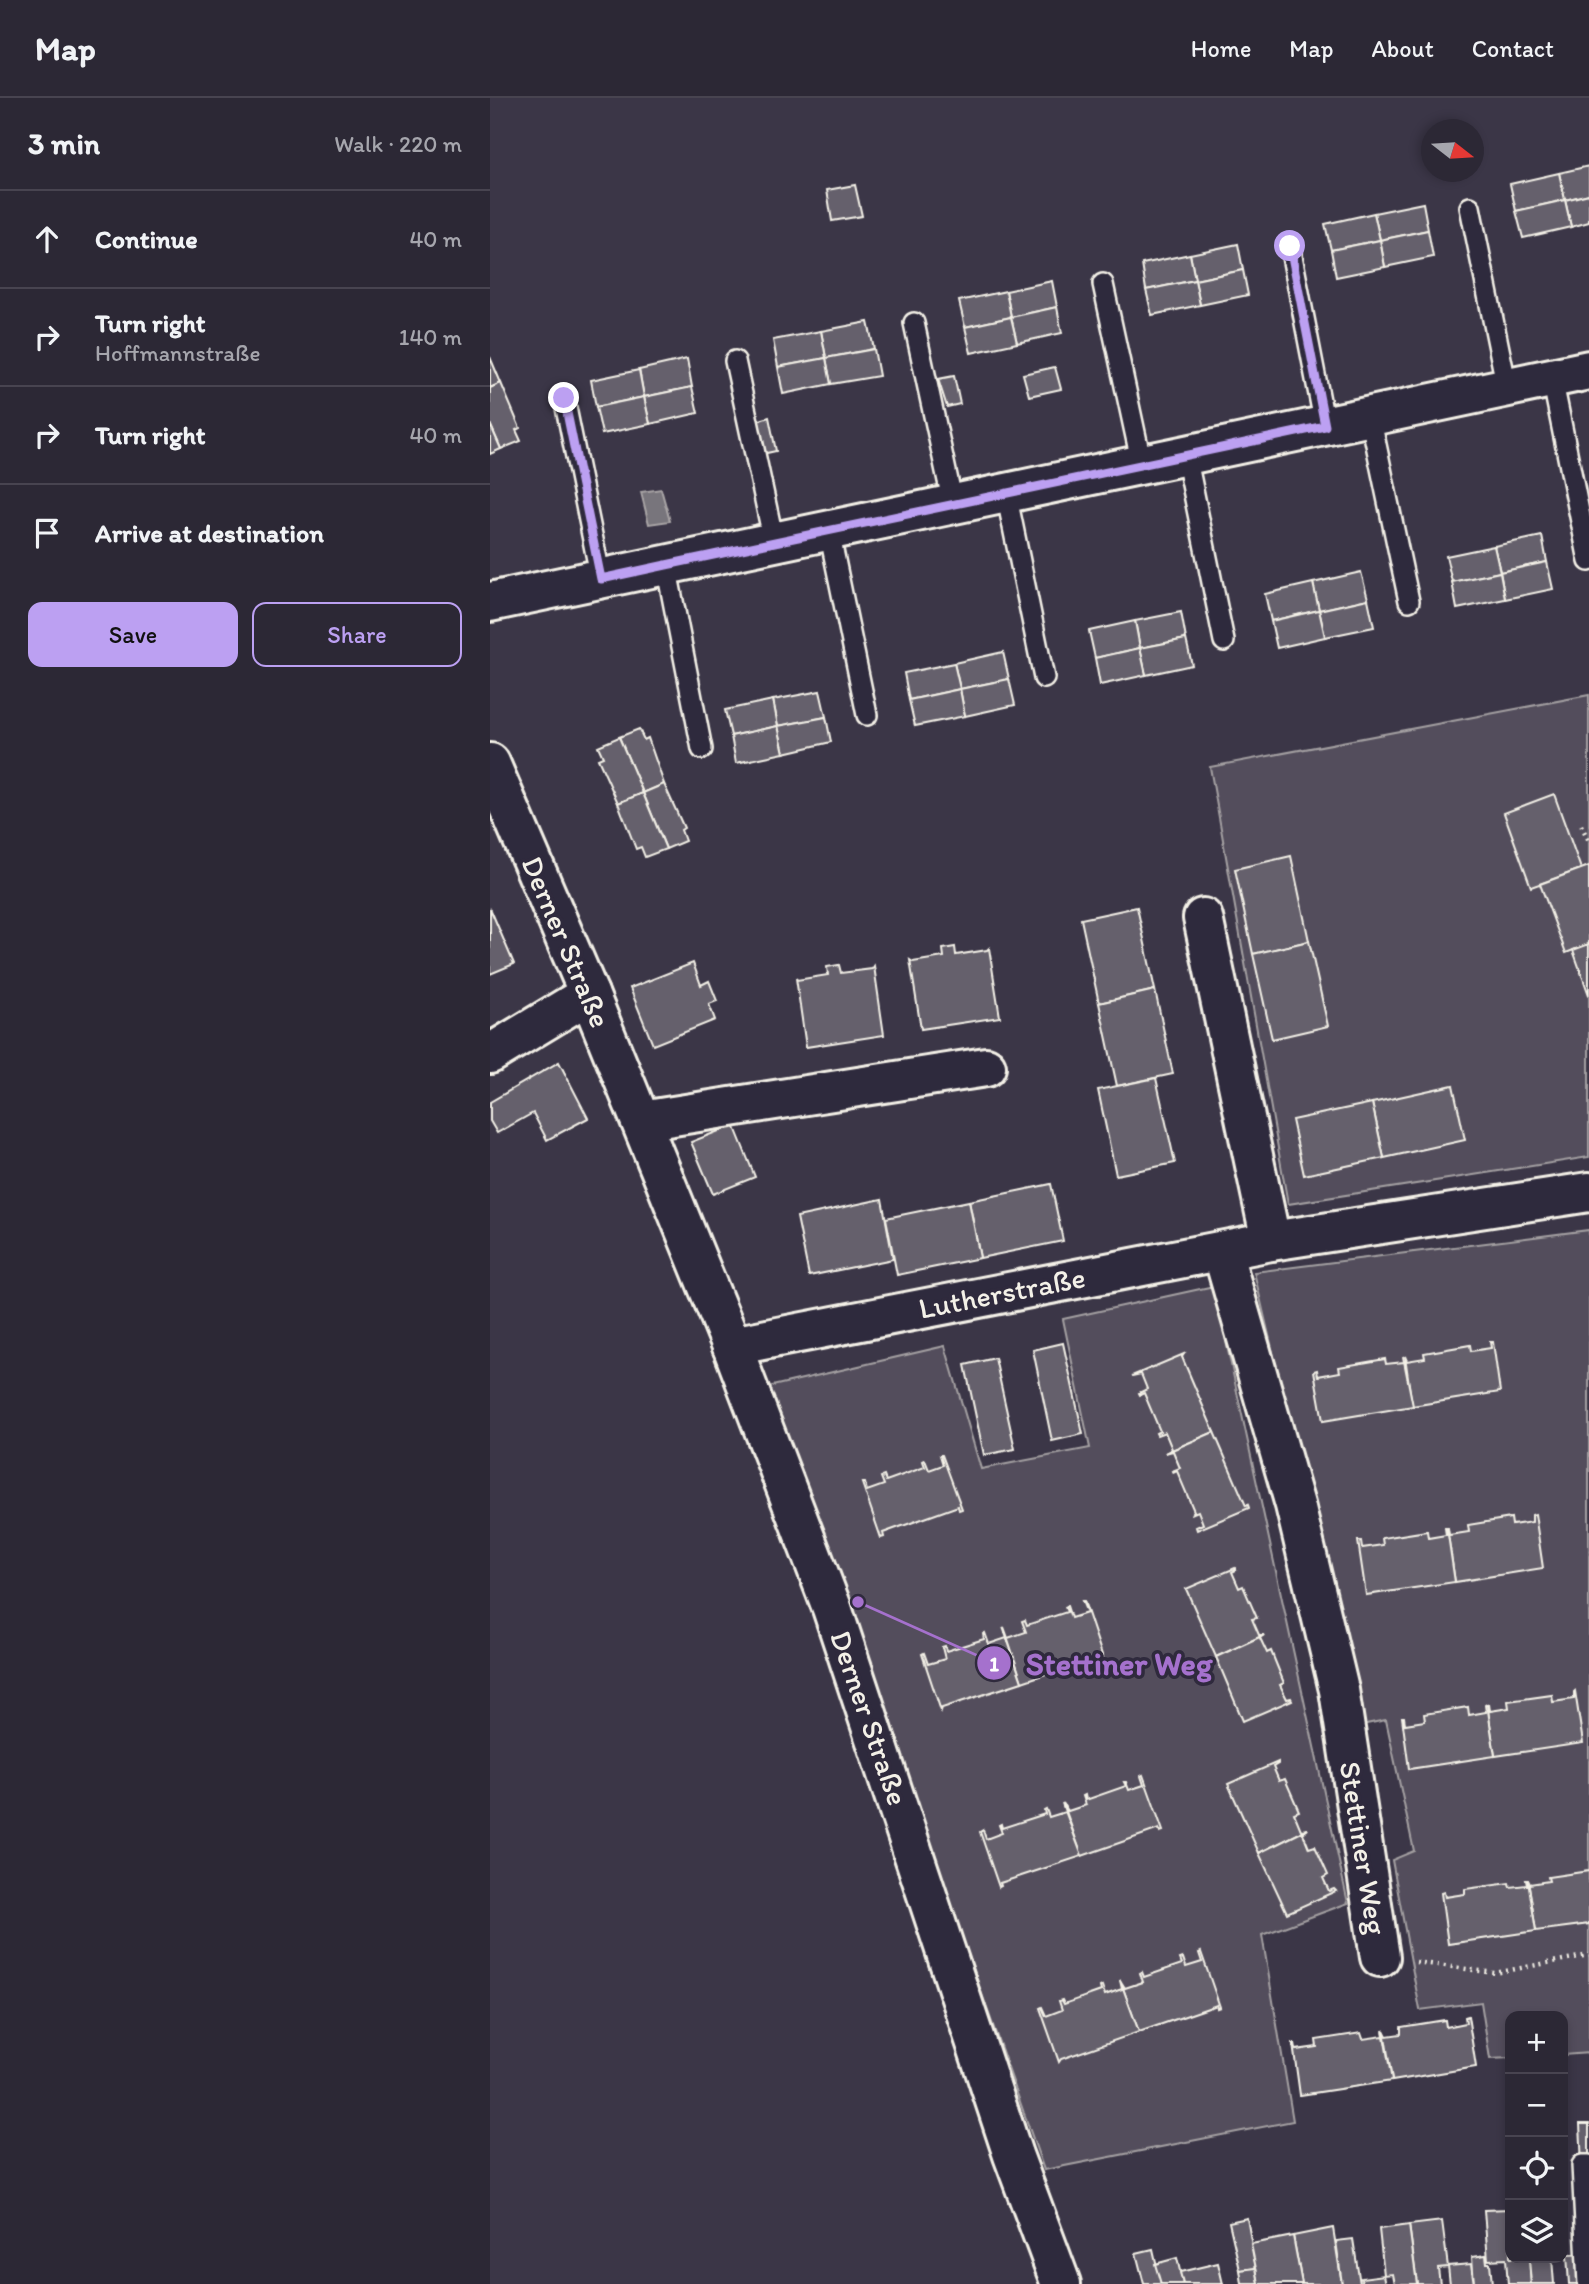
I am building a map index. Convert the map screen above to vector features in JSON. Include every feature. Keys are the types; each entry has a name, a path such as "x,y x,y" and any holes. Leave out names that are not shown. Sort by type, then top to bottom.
{"street":[{"path":"490,602 1589,370"},
{"name":"Derner Straße","path":"494,786 589,994 732,1346 832,1608 1013,2155 1061,2284"},
{"path":"1203,918 1271,1241"},
{"path":"490,1054 589,994"},
{"path":"641,1121 986,1067"},
{"name":"Lutherstraße","path":"732,1346 1271,1241 1589,1192"},
{"name":"Stettiner Weg","path":"1222,1251 1295,1505 1339,1690 1380,1957"}],"lane":[{"path":"1470,207 1507,388"},
{"path":"1290,246 1325,426"},
{"path":"1103,284 1142,465"},
{"path":"914,323 953,504"},
{"path":"735,361 774,542"},
{"path":"1552,378 1589,561"},
{"path":"564,398 601,579"},
{"path":"1370,416 1409,601"},
{"path":"1186,455 1224,641"},
{"path":"1006,493 1045,678"},
{"path":"829,531 867,715"},
{"path":"666,565 702,750"},
{"path":"1588,2284 1582,2165 1589,2165"}],"path":[{"path":"1581,825 1589,841"},
{"path":"1380,1957 1495,1973 1589,1955"}],"shaded area":[{"path":"661,489 670,521 649,524 641,492"},
{"path":"1589,695 1589,1157 1288,1204 1210,767"},
{"path":"1589,1230 1589,2053 1568,2055 1568,2011 1505,2011 1505,2058 1490,2059 1481,2002 1420,2010 1392,1860 1414,1851 1386,1720 1361,1725 1254,1272"},
{"path":"1214,1286 1348,1903 1262,1935 1293,2121 1044,2170 768,1387 945,1346 981,1469 1090,1448 1063,1319"}],"building":[{"path":"1589,166 1589,194 1565,200 1559,173"},
{"path":"1559,173 1565,200 1516,211 1510,184"},
{"path":"855,185 862,216 832,221 827,190"},
{"path":"1589,194 1589,222 1571,227 1565,200"},
{"path":"1565,200 1571,227 1523,238 1516,211"},
{"path":"1423,203 1428,230 1380,240 1374,213"},
{"path":"1374,213 1380,240 1331,250 1325,224"},
{"path":"1428,230 1433,257 1385,267 1380,240"},
{"path":"1380,240 1385,267 1336,277 1331,250"},
{"path":"1238,244 1243,270 1195,280 1190,254"},
{"path":"1190,254 1195,280 1146,290 1142,264"},
{"path":"1243,270 1248,295 1200,305 1195,280"},
{"path":"1195,280 1200,305 1152,315 1146,290"},
{"path":"1052,281 1057,307 1011,317 1006,291"},
{"path":"1006,291 1011,317 965,327 959,301"},
{"path":"1057,307 1062,333 1017,343 1011,317"},
{"path":"1011,317 1017,343 971,353 965,327"},
{"path":"868,322 874,349 826,358 821,331"},
{"path":"821,331 826,358 778,367 773,340"},
{"path":"874,349 879,376 831,384 826,358"},
{"path":"490,357 501,383 490,388"},
{"path":"826,358 831,384 783,394 778,367"},
{"path":"687,359 692,387 644,397 639,370"},
{"path":"1055,367 1061,389 1029,396 1023,374"},
{"path":"639,370 644,397 596,407 591,380"},
{"path":"954,376 960,404 947,407 938,379"},
{"path":"501,383 520,428 516,430 521,441 501,449 490,424 490,388"},
{"path":"692,387 698,413 650,424 644,397"},
{"path":"644,397 650,424 602,434 596,407"},
{"path":"769,417 776,451 762,454 754,422"},
{"path":"490,424 501,449 490,454"},
{"path":"1542,536 1547,562 1500,572 1494,546"},
{"path":"1494,546 1500,572 1452,582 1446,556"},
{"path":"1547,562 1553,589 1505,599 1500,572"},
{"path":"1361,572 1368,599 1319,610 1313,583"},
{"path":"1500,572 1505,599 1457,609 1452,582"},
{"path":"1313,583 1319,610 1271,621 1265,594"},
{"path":"1368,599 1374,627 1325,637 1319,610"},
{"path":"1319,610 1325,637 1277,648 1271,621"},
{"path":"1181,612 1186,639 1140,648 1135,621"},
{"path":"1135,621 1140,648 1095,658 1089,631"},
{"path":"1186,639 1192,665 1146,675 1140,648"},
{"path":"1140,648 1146,675 1100,685 1095,658"},
{"path":"1003,652 1009,679 960,689 954,663"},
{"path":"954,663 960,689 909,700 904,673"},
{"path":"1009,679 1015,705 965,716 960,689"},
{"path":"960,689 965,716 915,726 909,700"},
{"path":"820,691 826,717 778,726 773,700"},
{"path":"773,700 778,726 731,736 725,710"},
{"path":"826,717 831,742 784,753 778,726"},
{"path":"778,726 784,753 736,763 731,736"},
{"path":"639,729 644,740 648,738 664,784 643,793 619,737"},
{"path":"619,737 643,793 618,803 598,759 603,757 598,746"},
{"path":"664,784 684,828 681,830 685,841 666,849 643,793"},
{"path":"643,793 666,849 645,857 641,847 636,849 618,803"},
{"path":"1554,794 1581,869 1531,887 1504,813"},
{"path":"1291,856 1309,941 1253,954 1235,869"},
{"path":"1589,866 1589,944 1566,953 1540,884"},
{"path":"1137,907 1155,990 1099,1003 1081,919"},
{"path":"490,908 514,964 490,974"},
{"path":"1309,941 1328,1026 1272,1039 1253,954"},
{"path":"1589,944 1589,995 1573,950"},
{"path":"955,947 956,955 989,948 1000,1017 921,1029 910,960 913,962 944,957 943,949"},
{"path":"693,963 701,985 709,981 717,1001 709,1004 715,1020 653,1045 630,988"},
{"path":"839,965 841,973 872,969 874,966 884,1035 806,1047 796,978 828,975 827,967"},
{"path":"1155,990 1173,1074 1117,1086 1099,1003"},
{"path":"559,1062 588,1118 547,1140 533,1113 497,1133 490,1121 490,1102"},
{"path":"1156,1078 1175,1163 1116,1175 1098,1090"},
{"path":"1453,1085 1465,1140 1384,1158 1372,1103"},
{"path":"1372,1103 1384,1158 1304,1175 1292,1120"},
{"path":"734,1125 755,1177 713,1194 691,1142"},
{"path":"1051,1184 1063,1241 980,1258 969,1201"},
{"path":"882,1199 893,1259 809,1276 797,1217"},
{"path":"969,1201 980,1258 897,1275 886,1218"},
{"path":"1490,1342 1493,1342 1500,1392 1412,1406 1405,1356 1407,1361 1425,1358 1424,1353 1470,1345 1471,1351 1491,1348"},
{"path":"1063,1343 1083,1434 1052,1441 1033,1350"},
{"path":"1184,1354 1182,1357 1214,1432 1165,1453 1172,1449 1165,1432 1157,1435 1160,1431 1144,1393 1139,1393 1147,1389 1141,1374 1132,1376"},
{"path":"1403,1356 1413,1406 1323,1421 1314,1371 1317,1370 1318,1376 1340,1372 1339,1367 1385,1359 1386,1364 1404,1362"},
{"path":"995,1358 1015,1449 984,1455 965,1365"},
{"path":"1214,1432 1249,1508 1197,1530 1196,1527 1203,1524 1198,1511 1191,1514 1194,1511 1177,1471 1172,1471 1180,1468 1173,1451 1165,1453"},
{"path":"940,1455 962,1509 959,1510 958,1506 883,1533 884,1537 881,1538 862,1483 865,1483 867,1491 884,1485 881,1477 884,1476 886,1481 925,1467 925,1460 929,1470 943,1465"},
{"path":"1535,1514 1543,1568 1455,1582 1447,1528 1449,1535 1469,1532 1468,1525 1511,1518 1512,1525 1532,1522 1532,1515"},
{"path":"1445,1528 1455,1582 1366,1595 1358,1541 1361,1541 1362,1548 1383,1545 1382,1538 1427,1531 1428,1538 1446,1535"},
{"path":"1235,1568 1232,1572 1239,1588 1243,1586 1257,1618 1252,1619 1259,1635 1264,1635 1216,1657 1186,1589"},
{"path":"1084,1601 1103,1658 1099,1656 1022,1682 1004,1627 1008,1638 1026,1632 1022,1621 1025,1620 1027,1625 1067,1612 1067,1606 1071,1618 1087,1613"},
{"path":"985,1633 989,1644 1007,1638 1022,1682 942,1708 941,1711 922,1654 924,1653 928,1664 945,1659 942,1647 945,1646 946,1651 984,1639"},
{"path":"1264,1635 1260,1638 1267,1653 1271,1651 1284,1683 1280,1685 1287,1699 1292,1700 1243,1721 1216,1657"},
{"path":"1575,1691 1583,1743 1495,1756 1487,1704 1490,1711 1509,1708 1508,1701 1552,1695 1553,1702 1574,1699"},
{"path":"1487,1704 1495,1756 1409,1769 1402,1717 1405,1724 1425,1721 1424,1714 1468,1707 1469,1715 1486,1712"},
{"path":"1278,1762 1273,1767 1279,1781 1285,1779 1299,1811 1294,1813 1301,1830 1308,1829 1259,1853 1228,1784"},
{"path":"1143,1775 1163,1831 1160,1832 1159,1829 1082,1856 1063,1803 1068,1811 1086,1805 1085,1795 1086,1800 1126,1786 1124,1782 1129,1790 1144,1785"},
{"path":"1062,1803 1082,1856 1000,1883 999,1887 980,1832 983,1830 986,1839 1002,1833 1001,1824 1002,1828 1045,1814 1046,1809 1049,1817 1065,1812"},
{"path":"1308,1829 1303,1833 1309,1848 1315,1846 1328,1875 1323,1878 1329,1891 1336,1891 1287,1913 1259,1853"},
{"path":"1589,1871 1589,1924 1536,1931 1528,1880 1530,1884 1549,1881 1548,1877"},
{"path":"1528,1880 1536,1931 1448,1944 1441,1893 1444,1892 1445,1897 1465,1894 1465,1889 1509,1883 1510,1887 1527,1885"},
{"path":"1201,1952 1220,2007 1217,2008 1217,2005 1139,2032 1120,1980 1125,1988 1143,1982 1140,1973 1142,1972 1144,1977 1182,1964 1180,1959 1183,1958 1186,1967 1202,1962"},
{"path":"1120,1980 1139,2032 1061,2059 1059,2062 1040,2008 1042,2007 1046,2016 1062,2010 1059,2001 1062,2000 1064,2004 1101,1991 1102,1986 1105,1995 1122,1989"},
{"path":"1468,2016 1476,2067 1392,2081 1384,2030 1387,2036 1401,2034 1401,2027 1445,2020 1446,2027 1466,2023 1465,2017"},
{"path":"1383,2030 1392,2081 1300,2095 1293,2044 1296,2050 1317,2047 1316,2040 1361,2033 1363,2039 1384,2036"},
{"path":"1580,2124 1589,2124 1589,2165 1582,2165"},
{"path":"1505,2209 1505,2259 1488,2260 1484,2210"},
{"path":"1247,2218 1256,2268 1240,2270 1229,2222"},
{"path":"1442,2221 1448,2267 1438,2268 1440,2284 1417,2284 1409,2225"},
{"path":"1409,2225 1417,2284 1395,2284 1393,2274 1384,2275 1379,2229"},
{"path":"1333,2228 1342,2284 1302,2284 1293,2236"},
{"path":"1293,2236 1302,2284 1259,2284 1251,2244"},
{"path":"1353,2239 1360,2284 1342,2284 1336,2241"},
{"path":"1153,2249 1161,2284 1144,2284 1136,2253"},
{"path":"1587,2254 1588,2284 1569,2284 1568,2255"},
{"path":"1486,2255 1487,2263 1490,2263 1492,2284 1474,2284 1472,2257"},
{"path":"1177,2258 1183,2284 1161,2284 1155,2264"},
{"path":"1218,2263 1223,2284 1183,2284 1180,2272"},
{"path":"1506,2263 1529,2263 1531,2284 1508,2284"},
{"path":"1529,2263 1552,2263 1554,2284 1531,2284"},
{"path":"1471,2264 1474,2284 1450,2284 1448,2266"},
{"path":"1256,2268 1259,2284 1242,2284 1240,2270"},
{"path":"1384,2275 1386,2284 1362,2284 1361,2278"}],"place":[{"name":"Stettiner Weg","path":"858,1602"}],"route":[{"path":"564,398 601,579 1325,426 1290,246"}]}
